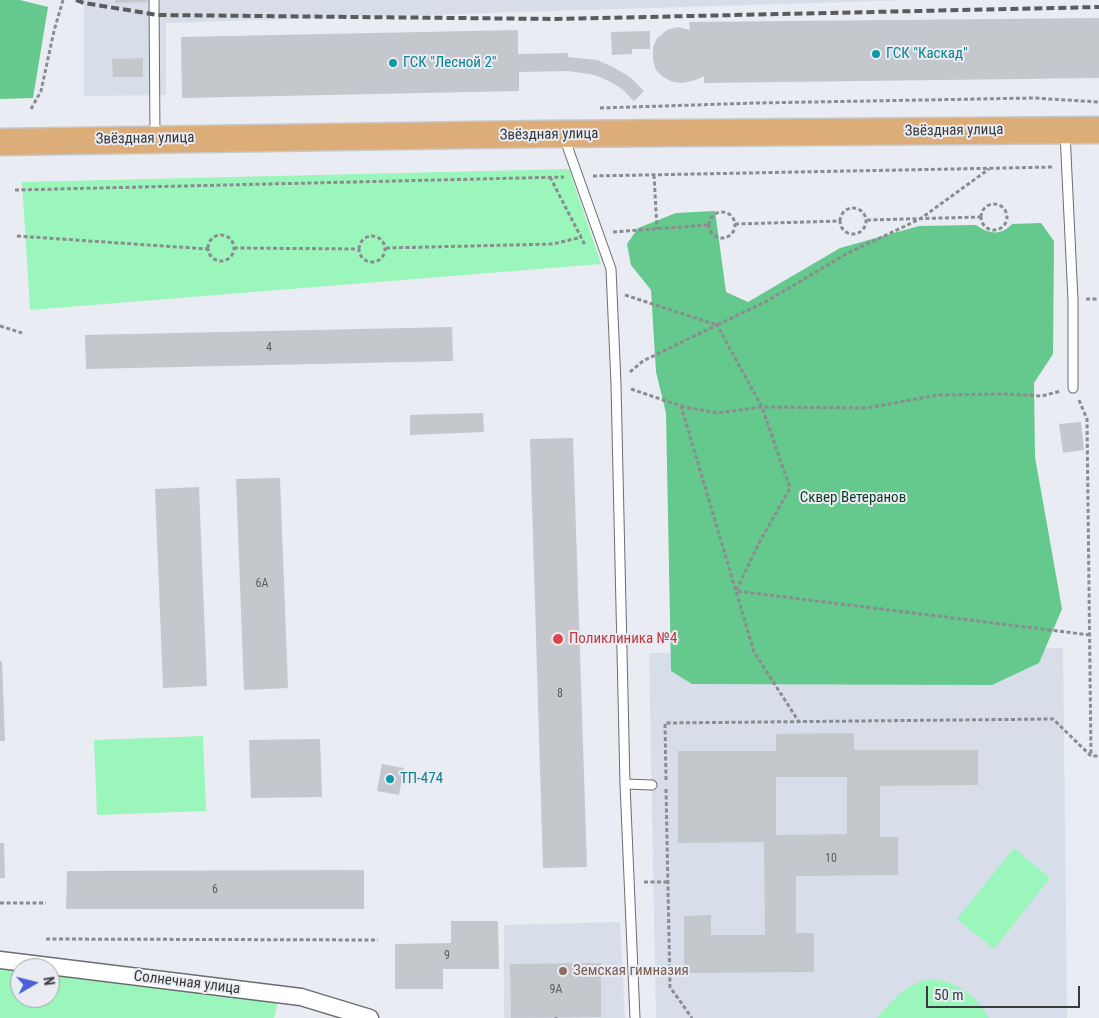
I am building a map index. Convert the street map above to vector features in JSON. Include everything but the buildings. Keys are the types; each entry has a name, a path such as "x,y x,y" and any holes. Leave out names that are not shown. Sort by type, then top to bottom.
{"main road":[{"name":"Звёздная улица","path":"0,142 1099,130"}],"street":[{"name":"Солнечная улица","path":"0,960 301,997 370,1018"}],"lane":[{"path":"154,0 155,139"},
{"path":"1065,130 1073,300 1073,388"},
{"path":"563,135 611,268 616,384 628,882 635,1018"},
{"path":"625,784 652,785"}],"path":[{"path":"31,109 40,91 63,0"},
{"path":"599,108 1034,98 1099,102"},
{"path":"15,190 578,176 1066,167"},
{"path":"616,384 643,361 767,300 848,253 920,219 990,168"},
{"path":"654,175 657,229"},
{"path":"550,177 590,253"},
{"path":"994,203 1004,207 1008,216 1004,226 995,230 985,226 981,217 984,207 994,203"},
{"path":"853,207 862,211 867,220 863,230 853,234 844,231 840,221 843,212 853,207"},
{"path":"721,211 731,215 735,224 732,234 722,238 712,235 708,225 712,216 721,211"},
{"path":"867,220 981,217"},
{"path":"735,224 840,221"},
{"path":"386,248 554,244 599,233 708,225"},
{"path":"220,235 230,238 234,248 230,258 221,262 211,258 207,248 211,239 220,235"},
{"path":"372,235 382,239 386,248 382,258 373,262 363,258 359,249 363,239 372,235"},
{"path":"17,236 207,248"},
{"path":"234,248 359,249"},
{"path":"612,291 717,325 762,407 790,488 758,543 736,591"},
{"path":"0,326 22,333"},
{"path":"616,384 681,406 717,413 762,407 866,408 939,395 1005,394 1042,396 1073,388 1087,420 1091,756"},
{"path":"681,406 754,652 799,722"},
{"path":"736,591 1090,635"},
{"path":"692,1018 670,987 665,723 1053,719 1091,756 1099,756"},
{"path":"628,882 668,882"},
{"path":"0,903 46,903"},
{"path":"46,939 378,940"}],"shaded area":[{"path":"84,0 910,0 166,23 166,95 84,96"},
{"path":"1063,648 1067,1018 656,1018 649,653"},
{"name":"Земская гимназия","path":"620,922 625,1018 504,1018 504,925"}],"green space":[{"path":"0,0 20,0 48,7 33,98 0,99"},
{"path":"569,169 601,264 30,310 22,182"},
{"name":"Сквер Ветеранов","path":"715,211 726,292 748,302 840,248 919,226 976,225 990,232 999,232 1012,224 1041,223 1054,241 1053,354 1034,383 1035,457 1062,609 1039,663 992,685 692,684 671,671 666,413 656,372 651,290 631,265 627,244 638,228 676,213"},
{"path":"203,736 206,811 97,815 94,740"},
{"path":"1014,848 1050,878 994,949 957,919"},
{"path":"0,968 10,969 10,1008 60,1008 60,975 278,1001 274,1018 0,1018"},
{"path":"931,979 949,983 965,991 979,1003 989,1018 877,1018 901,993 922,981"}],"railway":[{"path":"76,0 84,3 158,15 555,19 1099,7"}],"place":[{"name":"ГСК \"Каскад\"","path":"876,54"},
{"name":"ГСК \"Лесной 2\"","path":"393,63"},
{"name":"Поликлиника №4","path":"558,639"},
{"name":"ТП-474","path":"390,779"},
{"name":"Земская гимназия","path":"563,971"}]}
